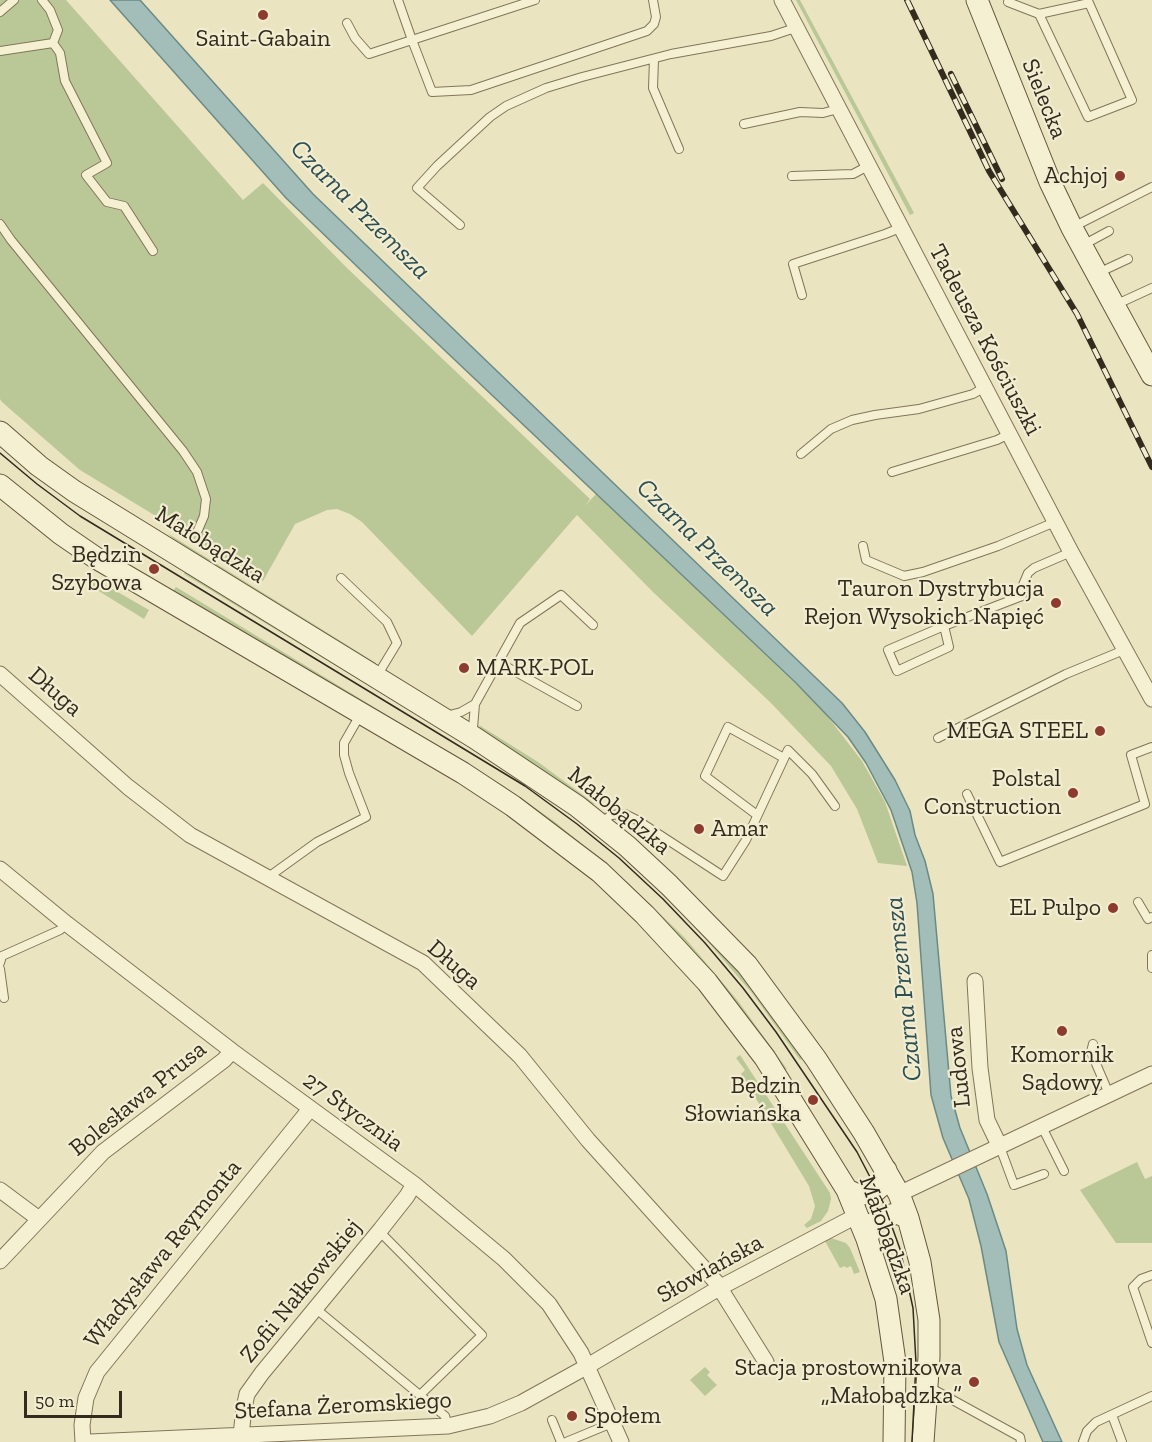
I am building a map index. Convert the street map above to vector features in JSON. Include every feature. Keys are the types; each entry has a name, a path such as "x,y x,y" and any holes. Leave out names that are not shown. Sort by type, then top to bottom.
{"street":[{"name":"Tadeusza Kościuszki","path":"782,0 1055,522 1152,699"},
{"name":"Sielecka","path":"977,0 1050,182 1114,306 1150,368"},
{"name":"Małobądzka","path":"0,432 39,466 74,491 527,771 600,824 669,885 747,965 816,1059 886,1170 908,1218 920,1262 929,1320 923,1442"},
{"name":"Małobądzka","path":"0,485 61,534 96,558 463,773 513,806 600,872 645,915 707,982 765,1058 847,1191 858,1215 881,1281 893,1338 896,1393 894,1442"},
{"name":"Długa","path":"0,674 167,819 190,835 423,963 520,1056 588,1140 720,1288 726,1302 766,1362"},
{"name":"27 Stycznia","path":"0,869 67,924 232,1051 414,1184 504,1259 549,1304 581,1353 621,1442"},
{"name":"Ludowa","path":"975,981 980,1068 987,1120 995,1149"},
{"name":"Bolesława Prusa","path":"0,1261 103,1152 224,1060 232,1051"},
{"path":"858,1215 1041,1125 1152,1074"},
{"name":"Władysława Reymonta","path":"82,1442 86,1398 97,1372 310,1108"},
{"path":"847,1191 858,1195 874,1192 881,1186 886,1170"},
{"name":"Zofii Nałkowskiej","path":"241,1438 248,1394 262,1373 379,1231 414,1184"},
{"path":"0,1190 39,1219"},
{"path":"867,1239 873,1224 881,1218 898,1213 908,1218"},
{"name":"Słowiańska","path":"586,1367 720,1288 858,1215"},
{"name":"Stefana Żeromskiego","path":"90,1442 241,1438 448,1426 501,1412 586,1367"}],"lane":[{"path":"0,12 14,0"},
{"path":"42,0 50,10 58,30 53,43"},
{"path":"398,0 432,92 471,90 647,31 654,24 656,17 653,0"},
{"path":"347,23 355,38 369,54 535,0"},
{"path":"1007,1 1017,0"},
{"path":"1007,1 1039,14 1089,3 1132,100 1088,117 1039,14"},
{"path":"460,225 417,188 437,166 490,117 506,106 546,88 654,59 771,36 795,28"},
{"path":"0,51 53,43"},
{"path":"53,43 60,53 65,81 107,163 86,175 107,202 124,206 153,251"},
{"path":"654,59 653,88 679,149"},
{"path":"744,124 800,112 823,113 838,109"},
{"path":"792,176 853,174 868,166"},
{"path":"1077,237 1152,187"},
{"path":"0,224 192,465 202,484 206,499 204,516 198,530"},
{"path":"802,296 793,264 900,228"},
{"path":"1077,237 1110,231"},
{"path":"1097,273 1128,259"},
{"path":"1114,306 1152,288"},
{"path":"801,454 831,429 852,420 930,406 973,394 985,387"},
{"path":"892,472 997,440 1009,434"},
{"path":"863,546 866,560 904,576 923,572 998,546 1055,522"},
{"path":"944,626 949,647 897,671 888,650 944,626 1022,596 1023,585 1028,573 1034,568 1071,552"},
{"path":"341,578 387,622 397,643 376,677"},
{"path":"475,738 473,728 475,704 520,623 561,595 593,625"},
{"path":"938,738 1066,674 1124,651"},
{"path":"498,662 577,706"},
{"path":"439,716 452,716 475,704"},
{"path":"267,878 317,842 366,817 344,755 344,743 361,713"},
{"path":"757,815 705,776 728,727 784,758"},
{"path":"967,794 1000,862 1145,804 1131,755 1152,747"},
{"path":"600,824 611,815 625,814 723,876 746,840 788,750 812,774 835,806"},
{"path":"1138,902 1148,919 1152,917"},
{"path":"0,963 2,956 60,930 67,924"},
{"path":"1152,955 1152,968"},
{"path":"0,969 4,998"},
{"path":"1094,1044 1090,1052 1109,1094"},
{"path":"1041,1125 1064,1171"},
{"path":"995,1149 1014,1185 1044,1174"},
{"path":"379,1231 482,1335 420,1395"},
{"path":"1152,1275 1141,1279 1133,1287 1152,1343"},
{"path":"315,1308 447,1418 448,1426"},
{"path":"927,1386 1020,1437 1021,1442"},
{"path":"1083,1442 1087,1431 1096,1422 1152,1396"},
{"path":"1112,1415 1122,1442"},
{"path":"552,1420 561,1442"},
{"path":"566,1442 612,1423"}],"green space":[{"path":"0,0 66,0 243,200 263,183 348,269 590,499 585,506 596,494 821,708 862,761 885,802 907,866 878,863 857,809 831,766 770,702 654,593 577,515 472,636 362,522 350,514 337,509 327,510 295,524 263,581 80,470 2,402 0,399"},
{"path":"796,0 800,0 914,213 910,215"},
{"path":"167,533 376,663 373,667 189,553"},
{"path":"105,551 172,592 176,587 504,786 555,822 626,881 685,938 738,1001 787,1069 783,1072 624,884 104,554"},
{"path":"186,570 495,759 617,847 724,952 804,1057 800,1060 752,993 689,920 626,859 572,815 505,768 184,574"},
{"path":"88,575 149,610 144,619 84,582"},
{"path":"479,725 538,762 595,804 586,804 482,735"},
{"path":"740,1055 830,1193 828,1211 821,1221 807,1228 804,1225 811,1219 815,1206 809,1186 741,1074 745,1070 736,1058"},
{"path":"1137,1162 1145,1179 1152,1176 1152,1243 1116,1243 1080,1190"},
{"path":"831,1238 846,1243 860,1272 854,1274 851,1266 840,1268 825,1241"},
{"path":"705,1367 710,1372 707,1375 717,1385 705,1396 690,1380"}],"water":[{"path":"110,0 140,0 313,194 842,703 865,732 895,780 910,811 915,835 925,861 933,894 951,1096 960,1128 987,1194 1006,1251 1017,1329 1027,1365 1062,1442 1043,1442 999,1342 981,1246 969,1199 943,1138 931,1095 917,903 912,872 891,810 866,763 848,737 796,683 286,198"}],"tram line":[{"path":"0,453 80,516 525,786 619,858 705,943 776,1032 857,1152 883,1202 900,1249 913,1308 916,1363 912,1442"}],"railway":[{"path":"907,0 989,171 1077,314 1152,467"},
{"path":"951,74 1002,179"}],"place":[{"name":"Saint-Gabain","path":"263,15"},
{"name":"Achjoj","path":"1120,176"},
{"name":"Będzin Szybowa","path":"154,569"},
{"name":"Tauron Dystrybucja Rejon Wysokich Napięć","path":"1056,603"},
{"name":"MARK-POL","path":"464,668"},
{"name":"MEGA STEEL","path":"1100,731"},
{"name":"Polstal Construction","path":"1073,793"},
{"name":"Amar","path":"699,829"},
{"name":"EL Pulpo","path":"1113,908"},
{"name":"Komornik Sądowy","path":"1062,1031"},
{"name":"Będzin Słowiańska","path":"813,1100"},
{"name":"Stacja prostownikowa „Małobądzka”","path":"974,1382"},
{"name":"Społem","path":"572,1416"}],"water label":[{"name":"Czarna Przemsza","path":"360,210"},
{"name":"Czarna Przemsza","path":"707,548"},
{"name":"Czarna Przemsza","path":"904,989"}]}
